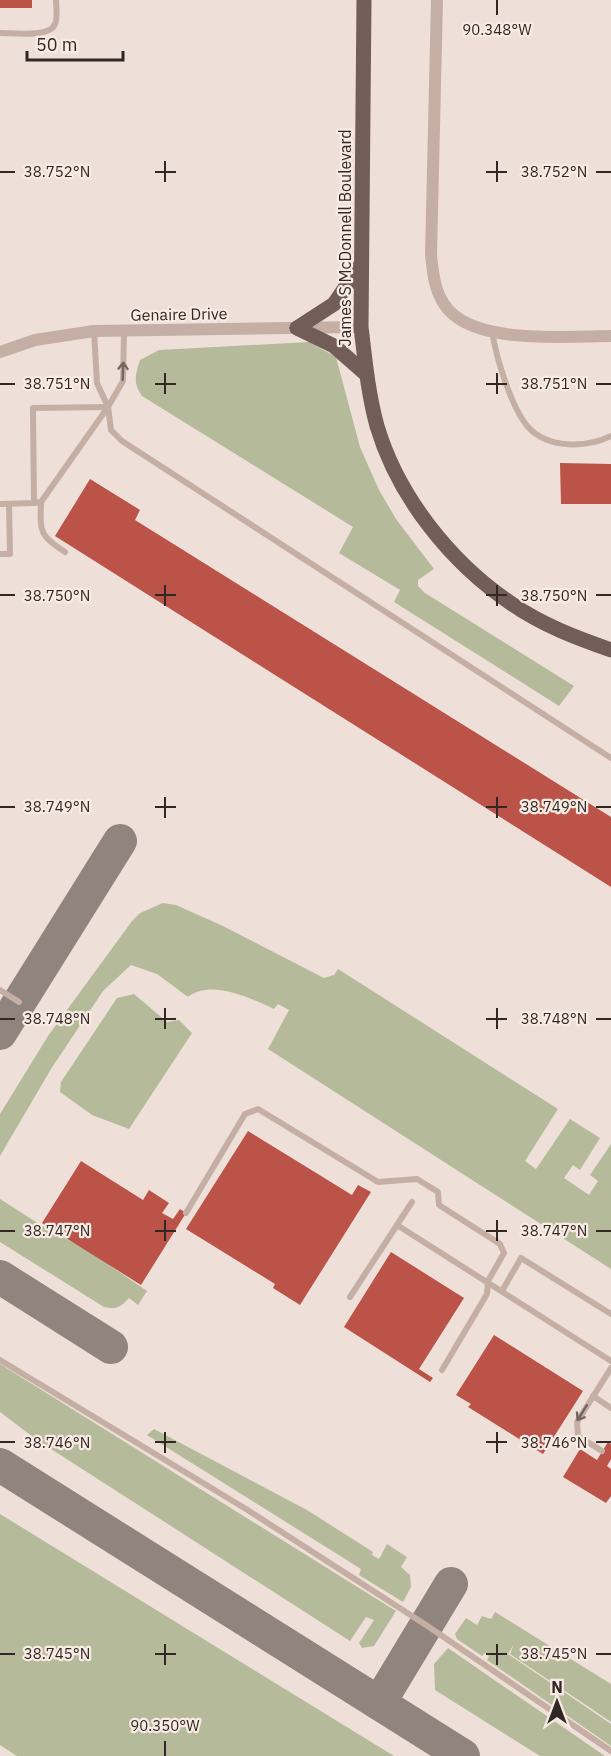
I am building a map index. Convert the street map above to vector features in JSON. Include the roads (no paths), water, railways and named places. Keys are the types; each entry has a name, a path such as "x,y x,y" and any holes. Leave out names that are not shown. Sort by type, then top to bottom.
{"main road":[{"name":"James S McDonnell Boulevard","path":"364,0 361,327 366,374 378,428 388,454 420,514 466,567 513,605 592,643 611,648"},
{"path":"297,328 334,304 360,266"},
{"path":"297,328 334,346 366,374"}],"street":[{"path":"437,0 431,255 435,286 444,306 465,324 508,335 611,336"},
{"name":"Genaire Drive","path":"0,352 35,340 94,331 361,327"}],"lane":[{"path":"0,33 42,33 51,30 55,25 56,0"},
{"path":"94,331 97,383 108,407 111,430 122,441 611,758"},
{"path":"37,503 108,407 123,381 124,331"},
{"path":"492,331 497,362 528,427 546,440 578,445 611,436"},
{"path":"65,552 45,539 41,531 37,503 33,408 108,407"},
{"path":"0,504 37,503"},
{"path":"0,554 10,554 9,504"},
{"path":"0,990 19,1002"},
{"path":"186,1213 245,1114 258,1109 378,1182 417,1179 438,1192 439,1205 500,1244 504,1253 488,1281 487,1294 442,1370"},
{"path":"350,1297 412,1202"},
{"path":"397,1225 611,1361"},
{"path":"502,1291 521,1258 611,1314"},
{"path":"0,1360 246,1509 426,1625 611,1751"},
{"path":"602,1451 578,1436 577,1422 611,1368"},
{"path":"593,1396 611,1408"}]}
